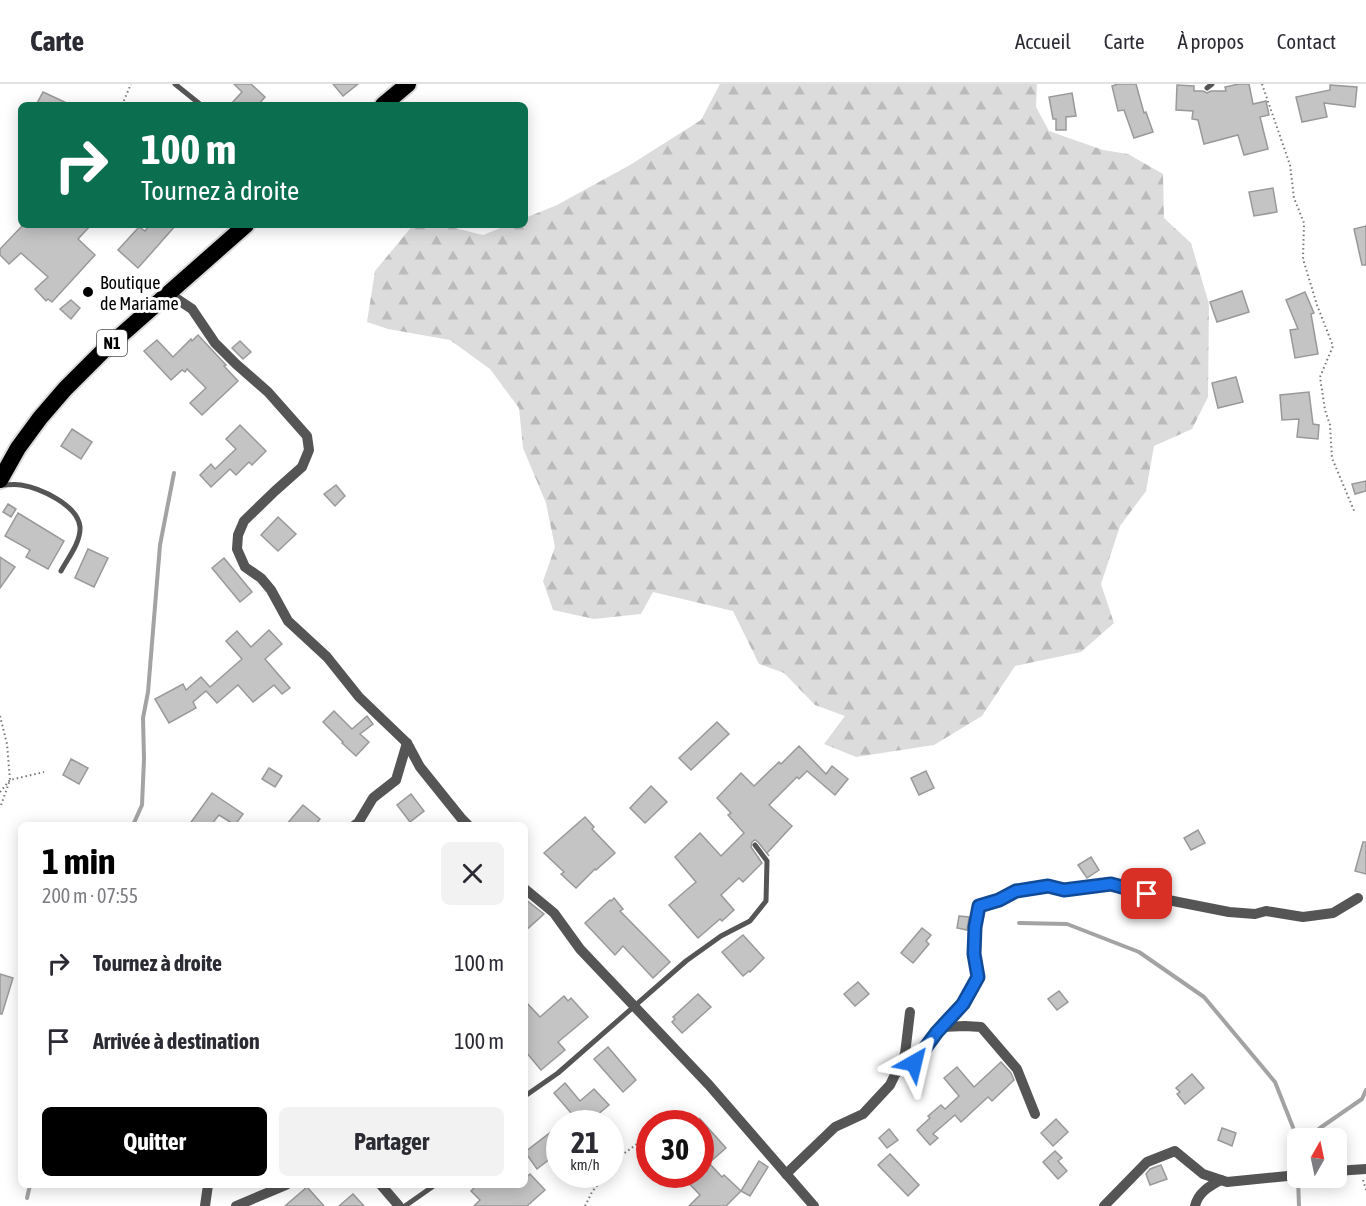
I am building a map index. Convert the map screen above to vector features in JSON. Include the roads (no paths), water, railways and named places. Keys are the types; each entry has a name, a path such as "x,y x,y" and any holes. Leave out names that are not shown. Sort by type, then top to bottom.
{"highway":[{"path":"387,102 408,84"},
{"name":"N1","path":"0,480 18,448 64,389 103,351 243,228"}],"street":[{"path":"168,293 192,309 215,343 268,392 307,436 309,450 302,467 244,521 238,535 237,549 245,567 261,578 271,590 288,621 327,657 360,697 407,743 420,767 465,822"},
{"path":"359,822 373,798 396,780 407,743"},
{"path":"896,1073 914,1063 963,1004 978,977 974,954 975,927 979,906 999,900 1016,891 1048,886 1064,890 1111,884 1163,899 1229,912 1255,914 1266,911 1303,916 1333,913 1358,898"},
{"path":"528,891 554,913 580,949 709,1085 814,1206"},
{"path":"786,1174 835,1126 863,1114 890,1085 905,1054 910,1012"},
{"path":"942,1027 981,1027 1017,1069 1035,1114"},
{"path":"1104,1206 1147,1162 1176,1151 1203,1174 1227,1182 1287,1176"},
{"path":"1347,1170 1366,1168"},
{"path":"1195,1206 1196,1199 1209,1186 1221,1180"},
{"path":"206,1206 208,1188"},
{"path":"236,1206 279,1188"},
{"path":"384,1188 399,1206"}],"lane":[{"path":"175,84 197,102"},
{"path":"0,485 21,485 50,494 74,512 80,526 78,539 61,571"},
{"path":"528,1094 558,1073 686,961 721,936 750,921 766,901 767,861 755,845"},
{"path":"405,1206 431,1188"}],"waterway":[{"path":"134,822 142,805 143,718 148,692 160,545 174,473"},
{"path":"1019,923 1067,924 1139,952 1204,997 1275,1082 1293,1128"},
{"path":"1320,1128 1362,1099 1366,1090"},
{"path":"27,1198 29,1188"},
{"path":"1298,1188 1299,1206"}],"place":[{"name":"Boutique de Mariame","path":"88,292"}]}
